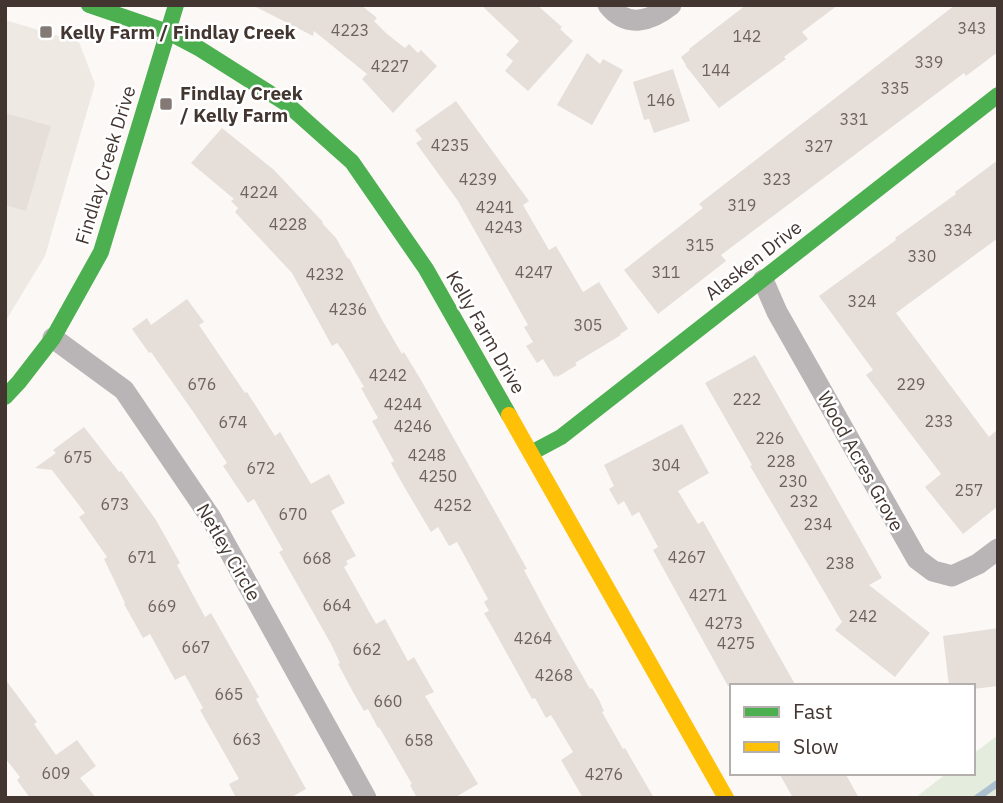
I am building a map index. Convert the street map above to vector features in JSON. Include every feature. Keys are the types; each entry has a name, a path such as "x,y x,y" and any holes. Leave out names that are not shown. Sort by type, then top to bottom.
{"street":[{"name":"Kelly Farm Drive","path":"89,5 168,32 200,49 287,104 352,163 426,269 726,798"},
{"name":"Findlay Creek Drive","path":"5,397 53,338 101,252 176,5"},
{"path":"608,5 613,12 632,20 648,19 671,5"},
{"name":"Alasken Drive","path":"531,453 561,437 998,95"},
{"name":"Wood Acres Grove","path":"763,280 777,312 917,559 933,571 952,576 978,564 998,549"},
{"name":"Netley Circle","path":"53,338 124,390 190,486 211,518 366,798"}],"shaded area":[{"path":"5,20 79,42 95,84 45,256 5,322"},
{"path":"998,735 998,798 915,798 944,775 975,775 975,752"}],"building":[{"path":"252,5 361,5 377,18 374,21 387,34 405,48 409,44 418,53 421,50 437,66 393,113 362,79 367,74 314,31 313,36"},
{"path":"481,5 537,5 562,27 560,29 573,41 528,91 505,71 513,61 506,55 519,41"},
{"path":"746,5 838,5 802,32 808,39 784,57 786,59 719,108 681,57"},
{"path":"955,5 998,5 998,52 966,76 964,73 721,255 726,261 658,314 624,270 703,208 699,204"},
{"path":"587,53 600,64 603,59 623,70 592,125 557,105"},
{"path":"673,69 690,121 654,133 649,119 644,120 633,82"},
{"path":"456,101 529,201 523,205 549,250 556,246 583,292 599,282 628,329 557,377 554,377 543,359 537,363 526,346 533,342 524,327 528,325 458,201 416,143 422,139 415,130"},
{"path":"5,113 51,126 26,211 5,205"},
{"path":"222,128 274,170 323,222 349,258 527,569 524,570 590,689 592,688 599,700 604,711 602,712 654,798 583,798 561,760 573,752 551,715 546,718 535,698 532,699 484,613 489,611 484,602 488,599 457,542 449,546 438,527 431,532 402,483 391,463 394,461 372,421 378,418 343,351 337,343 332,346 292,273 235,212 238,208 231,201 234,199 191,163"},
{"path":"998,160 998,238 896,313 989,437 998,429 998,506 963,534 925,487 941,474 866,375 873,370 819,296"},
{"path":"187,299 204,322 199,325 275,436 280,432 311,484 329,474 345,503 331,511 356,556 346,561 348,564 344,567 376,624 385,619 408,661 414,657 434,692 425,696 478,784 454,798 417,798 410,785 412,784 379,727 368,709 364,711 353,692 331,644 279,552 283,550 254,499 248,503 223,466 227,463 194,413 132,329 147,318 151,325"},
{"path":"755,355 882,578 869,585 930,633 895,677 835,630 842,622 750,466 752,465 705,383"},
{"path":"682,424 709,473 678,491 698,524 703,521 795,684 728,686 653,550 658,547 639,512 632,516 624,501 618,505 609,489 614,486 604,465"},
{"path":"84,427 119,472 121,471 156,520 205,617 211,613 259,697 256,699 306,789 290,798 236,798 229,784 239,779 200,710 203,708 185,675 175,680 150,634 143,638 104,559 107,557 79,517 85,513 52,470 35,468 56,453 53,450"},
{"path":"998,628 998,686 975,689 975,684 949,684 943,636"},
{"path":"5,679 37,722 34,724 56,755 77,740 96,766 80,778 96,798 30,798 17,780 20,777 5,758"},
{"path":"780,775 846,775 859,798 793,798"}],"waterway":[{"path":"977,798 998,783"}],"traffic: fast":[{"path":"89,5 168,32 200,49 287,104 352,162 426,269 509,415"},
{"path":"5,397 53,338 101,252 176,5"},
{"path":"531,453 561,437 998,95"}],"traffic: slow":[{"path":"509,415 726,798"}],"place":[{"name":"Kelly Farm / Findlay Creek","path":"46,32"},
{"name":"Findlay Creek / Kelly Farm","path":"166,104"}]}
